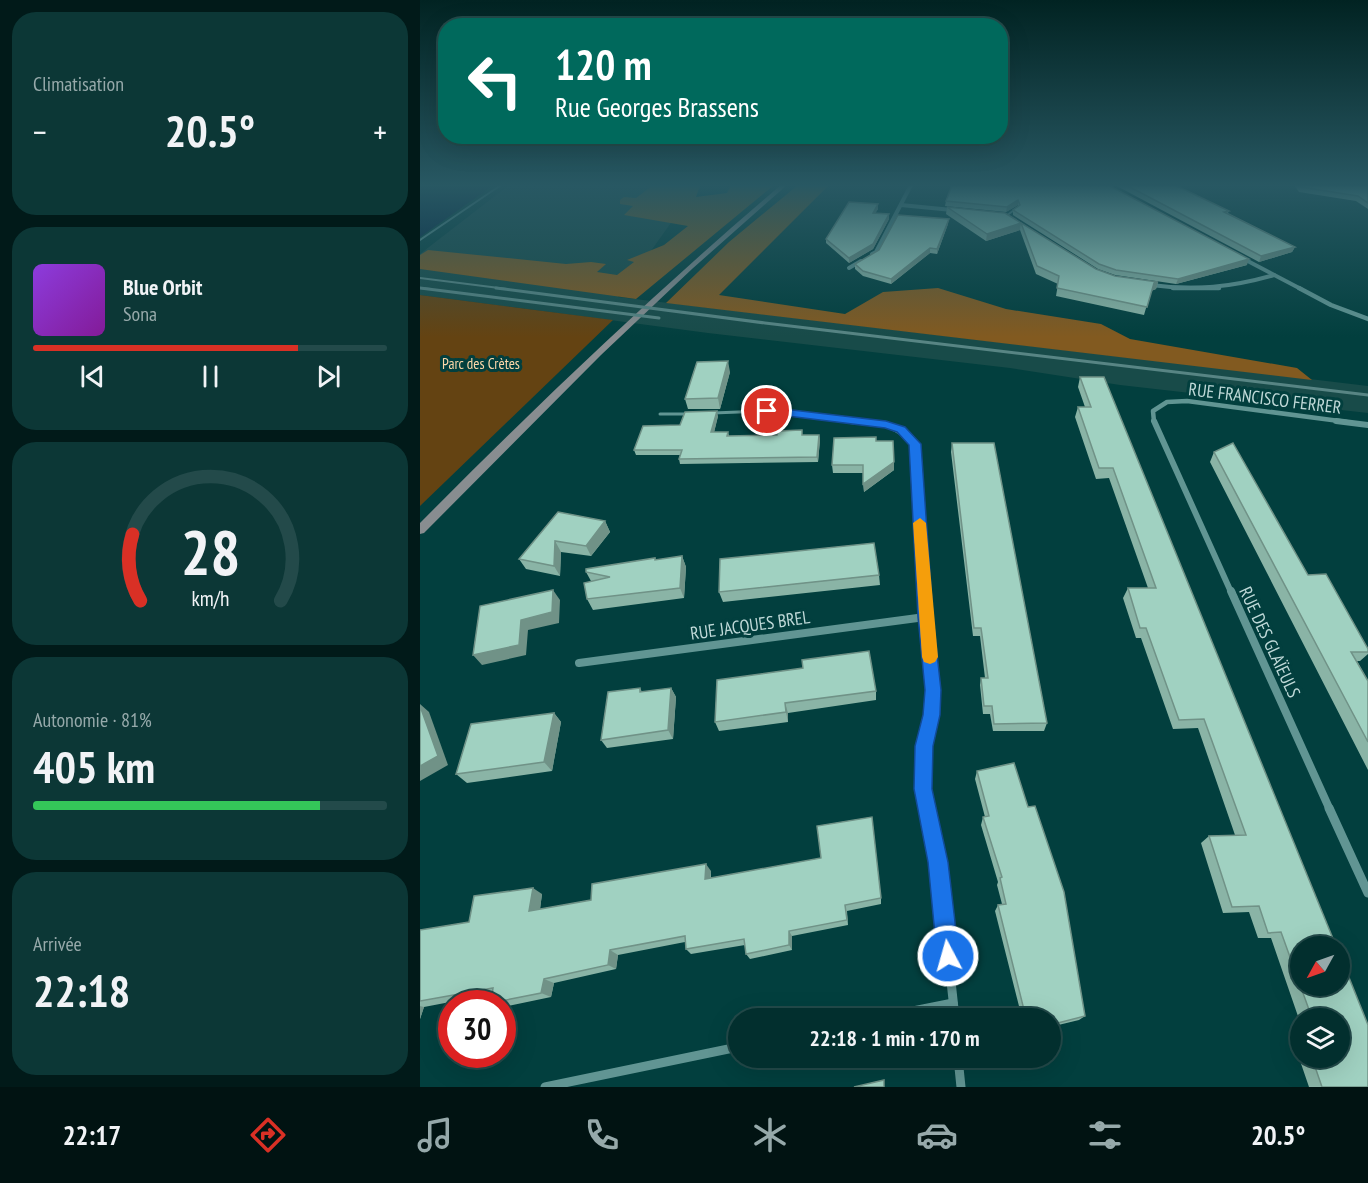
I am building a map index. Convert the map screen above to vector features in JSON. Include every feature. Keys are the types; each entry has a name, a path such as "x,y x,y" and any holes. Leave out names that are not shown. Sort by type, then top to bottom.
{"main road":[{"path":"420,530 595,354 723,236"}],"street":[{"path":"849,268 876,252 885,236"},
{"path":"1232,253 1331,305 1368,319"},
{"path":"1147,284 1191,291 1234,288 1274,275"},
{"name":"RUE FRANCISCO FERRER","path":"1160,406 1175,401 1187,401 1368,425"},
{"name":"RUE DES GLAÏEULS","path":"1160,406 1154,411 1154,425 1368,893"},
{"path":"767,411 886,425 901,430 910,436 915,444 925,617 933,690 932,715 924,746 923,789 938,862 953,1008"},
{"name":"RUE JACQUES BREL","path":"579,663 925,617"},
{"path":"928,1008 953,1003"},
{"path":"545,1087 728,1049"},
{"path":"959,1068 961,1087"}],"lane":[{"path":"704,413 767,411"},
{"path":"660,414 693,413"}],"shaded area":[{"path":"444,236 662,236 618,297 1368,386 1368,413 1120,385 1010,368 708,333 420,295 420,254"},
{"path":"676,236 713,236 636,299 420,269 420,255 428,250 566,264 591,262 606,264 597,272 617,275 634,262 627,260 664,245"},
{"path":"737,236 778,236 719,295 845,314 883,292 938,288 1006,309 1101,324 1130,339 1297,368 1312,380 666,303"}],"green space":[{"name":"Parc des Crètes","path":"420,295 613,320 420,506"}],"building":[{"path":"828,236 877,236 873,244 849,258 826,239"},
{"path":"887,236 942,236 937,249 930,248 891,279 863,271 855,264 879,250"},
{"path":"1026,236 1042,236 1096,269 1115,276 1158,282 1154,283 1147,307 1057,288 1059,276 1037,266"},
{"path":"1054,236 1205,236 1249,259 1178,279 1116,270 1099,264"},
{"path":"1222,236 1272,236 1295,247 1261,256"},
{"path":"728,361 718,398 685,399 697,362"},
{"path":"1080,377 1104,377 1332,936 1290,936 1290,957 1281,932 1268,933 1259,906 1232,907 1209,836 1246,835 1204,719 1179,720 1146,628 1140,628 1128,588 1156,588 1113,468 1099,468 1078,407 1091,407"},
{"path":"717,411 711,432 728,432 727,436 777,435 778,431 802,430 802,435 819,435 817,457 679,459 682,450 634,450 643,426 680,425 685,412"},
{"path":"876,437 876,441 893,441 894,462 863,484 863,465 832,465 834,438"},
{"path":"952,443 994,443 1047,723 994,724 992,706 984,706 981,678 988,678 981,628 974,628"},
{"path":"1233,443 1308,575 1326,574 1368,649 1368,652 1351,652 1368,681 1368,742 1214,452"},
{"path":"558,512 605,521 586,546 555,541 554,566 519,559"},
{"path":"874,543 879,575 719,592 720,559"},
{"path":"682,556 680,588 587,599 584,583 610,577 586,572 586,569"},
{"path":"553,590 552,612 521,620 519,645 473,655 480,606"},
{"path":"869,651 876,691 785,703 786,712 715,722 717,680 803,668 802,660"},
{"path":"640,688 640,692 671,688 668,730 601,740 608,692"},
{"path":"420,706 438,756 420,766"},
{"path":"554,713 544,762 456,774 471,724"},
{"path":"1014,763 1028,807 1035,806 1064,892 1085,1016 1061,1022 1061,1008 1024,1008 998,905 1006,904 1000,878 1002,877 983,817 989,816 977,771"},
{"path":"872,817 881,898 845,905 847,920 789,931 789,945 746,954 744,939 686,949 685,936 610,950 608,965 544,979 541,993 516,998 516,990 493,990 493,988 438,990 438,998 420,1001 420,930 469,922 474,896 533,888 529,911 591,900 592,884 706,864 705,879 821,858 817,826"},
{"path":"1350,980 1368,1025 1368,1087 1322,1087 1315,1068 1350,1068 1350,1008 1308,1008 1304,996 1350,996"},
{"path":"884,1080 884,1087 854,1087"}],"railway":[{"path":"420,278 507,289"},
{"path":"431,289 420,288 659,318"},
{"path":"496,288 765,323 1368,395"}],"slow traffic":[{"path":"920,523 925,617 930,657"}],"route":[{"path":"767,411 886,425 901,430 910,436 915,444 925,617 933,690 932,715 924,746 923,789 938,862 948,956"}]}
